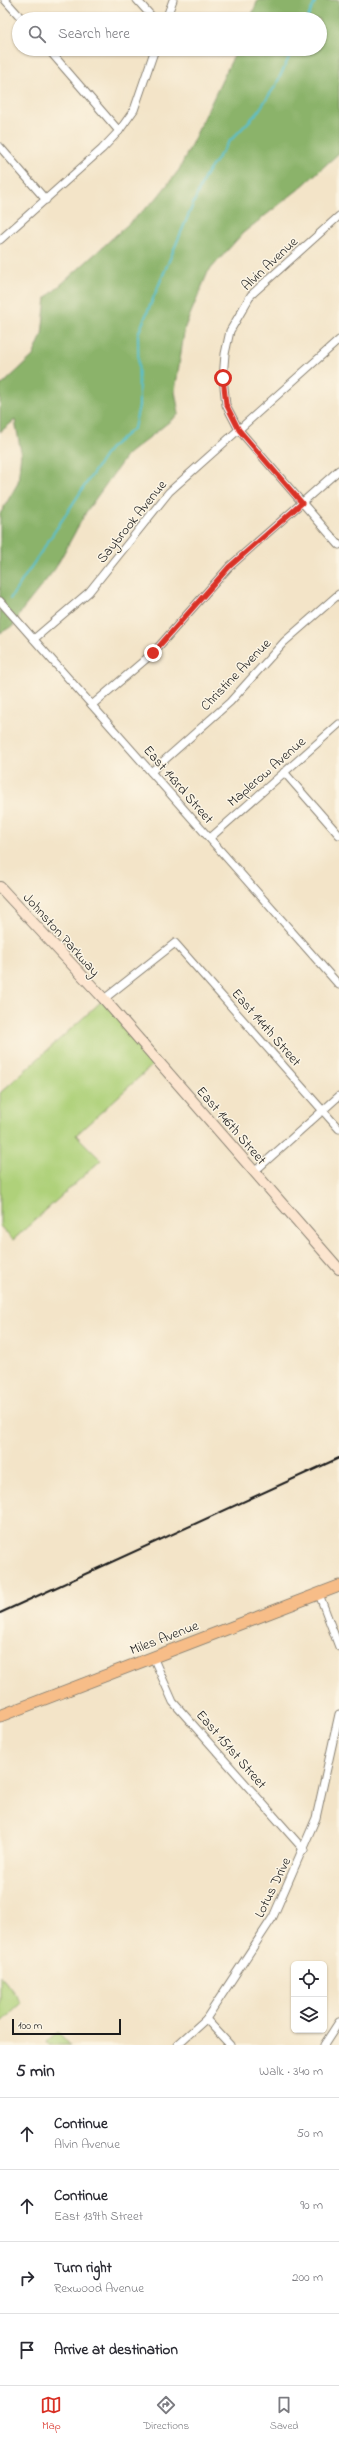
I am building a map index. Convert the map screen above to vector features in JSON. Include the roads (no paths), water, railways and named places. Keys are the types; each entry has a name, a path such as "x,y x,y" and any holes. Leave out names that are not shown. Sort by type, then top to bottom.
{"main road":[{"name":"Miles Avenue","path":"0,1716 339,1586"}],"street":[{"path":"5,0 16,12"},
{"path":"137,0 148,12"},
{"path":"169,12 173,0"},
{"path":"54,56 119,131"},
{"path":"0,240 46,200 119,131 134,110 153,56"},
{"path":"0,147 46,200"},
{"name":"Alvin Avenue","path":"339,216 251,295 230,331 225,354 223,378 226,404 239,430 339,545"},
{"name":"Saybrook Avenue","path":"34,639 89,592 170,492 339,340"},
{"path":"92,705 153,653 229,567 339,470"},
{"name":"Christine Avenue","path":"151,772 230,702 284,642 339,594"},
{"name":"East 143rd Street","path":"0,601 339,986"},
{"name":"Maplerow Avenue","path":"210,838 339,724"},
{"path":"284,772 339,835"},
{"name":"Johnston Parkway","path":"0,887 104,999"},
{"name":"East 144th Street","path":"104,999 175,942 339,1129"},
{"name":"East 146th Street","path":"104,999 339,1269"},
{"path":"254,1172 339,1096"},
{"path":"319,1594 339,1647"},
{"name":"East 151st Street","path":"153,1657 173,1702 304,1850"},
{"name":"Lotus Drive","path":"177,2045 206,2019 273,1917 304,1850 316,1818 339,1714"},
{"path":"206,2019 230,2045"},
{"path":"324,2045 339,2022"}],"waterway":[{"path":"310,12 316,0"},
{"path":"10,599 109,449 134,428 139,406 138,334 205,176 229,142 257,113 276,85 290,56"}],"railway":[{"path":"0,1613 339,1458"}]}
